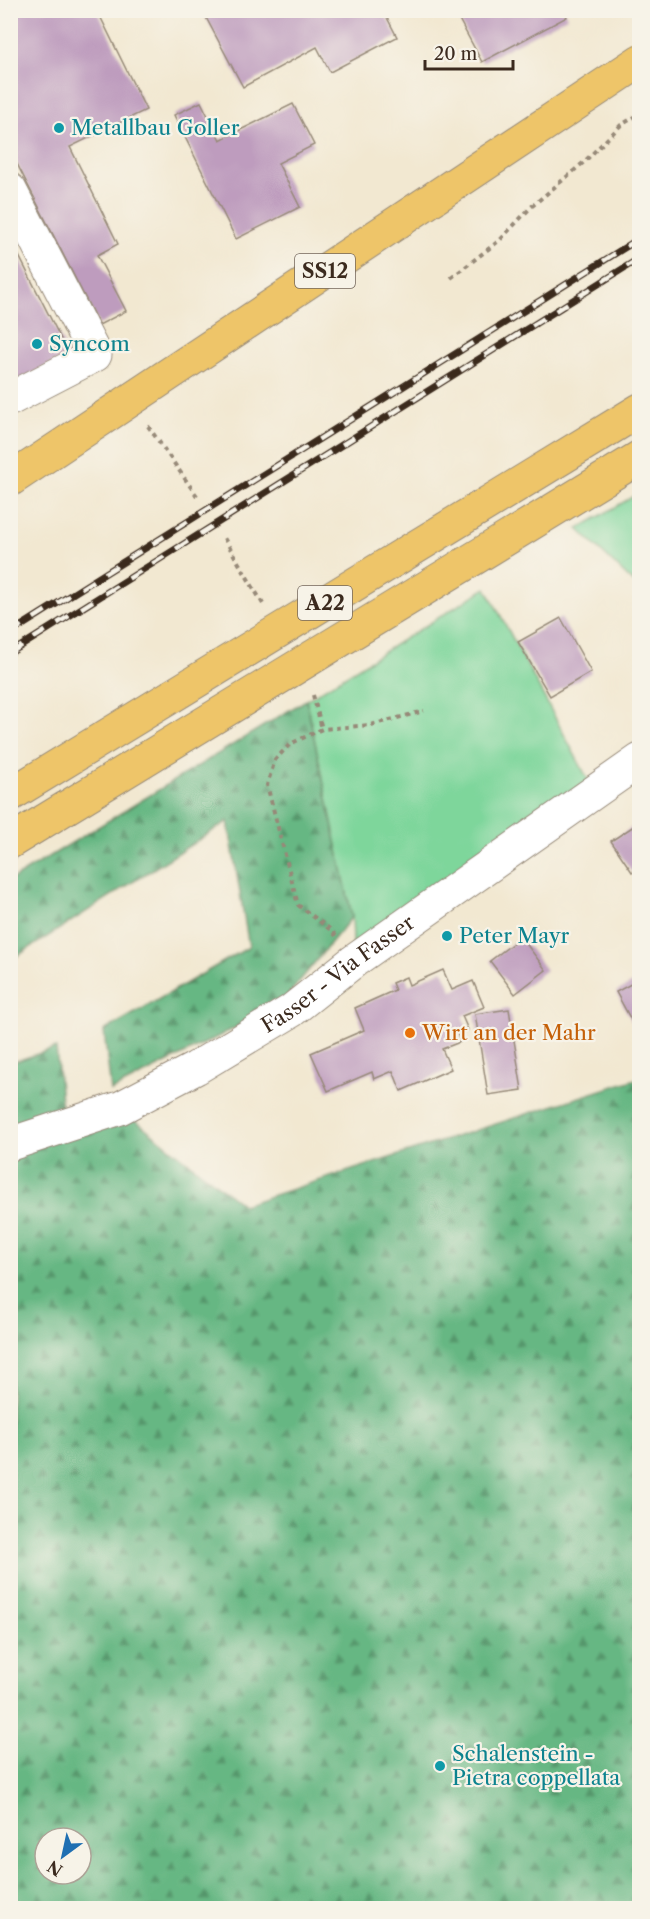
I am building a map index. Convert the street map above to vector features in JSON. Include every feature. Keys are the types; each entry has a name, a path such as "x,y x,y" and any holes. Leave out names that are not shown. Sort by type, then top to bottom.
{"main road":[{"name":"SS12","path":"10,480 639,62"},
{"name":"A22","path":"10,795 639,410"},
{"name":"A22","path":"10,842 639,457"}],"street":[{"path":"10,190 95,355 10,399"},
{"name":"Fasser - Via Fasser","path":"10,1144 120,1108 196,1068 291,1011 354,961 639,760"}],"path":[{"path":"451,278 500,240 531,207 583,163 621,125 639,114"},
{"path":"130,401 197,496"},
{"path":"224,538 266,609"},
{"path":"312,695 322,729"},
{"path":"354,961 331,930 298,904 267,785 275,760 291,744 322,729 371,725 424,711"},
{"path":"496,1908 509,1903 540,1904 552,1908"}],"green space":[{"path":"639,493 639,588 578,529"},
{"path":"486,588 592,787 354,961 352,917 306,700"},
{"path":"306,700 352,917 280,1005 111,1091 104,1031 249,947 228,821 11,960 11,880"},
{"path":"56,1048 62,1112 11,1128 10,1063"},
{"path":"639,1078 639,1908 542,1908 532,1906 11,1908 11,1144 120,1108 243,1205"}],"building":[{"name":"Metallbau Goller","path":"10,10 97,10 146,110 70,147 118,244 97,255 126,311 99,325 10,150"},
{"path":"202,10 383,10 397,37 330,72 317,47 243,87"},
{"path":"454,10 564,10 567,17 482,62"},
{"path":"201,102 220,140 293,104 314,145 278,163 300,207 236,239 174,115"},
{"path":"10,238 69,355 10,385"},
{"path":"561,618 591,672 550,696 518,642"},
{"path":"640,822 640,868 632,872 611,841"},
{"path":"521,937 546,970 515,994 490,961"},
{"name":"Wirt an der Mahr","path":"443,970 452,990 473,981 484,1007 462,1016 468,1030 458,1035 460,1042 442,1049 451,1069 401,1091 393,1071 374,1079 372,1072 328,1091 311,1053 364,1030 355,1008 395,990 392,983 406,977 409,985"},
{"path":"640,979 640,1027 636,1029 616,992"},
{"path":"509,1009 522,1090 488,1095 475,1014"}],"railway":[{"path":"10,633 640,238"},
{"path":"10,653 640,258"}],"place":[{"name":"Metallbau Goller","path":"59,128"},
{"name":"Syncom","path":"37,344"},
{"name":"Peter Mayr","path":"447,936"},
{"name":"Wirt an der Mahr","path":"410,1033"},
{"name":"Schalenstein - Pietra coppellata","path":"440,1766"}]}
